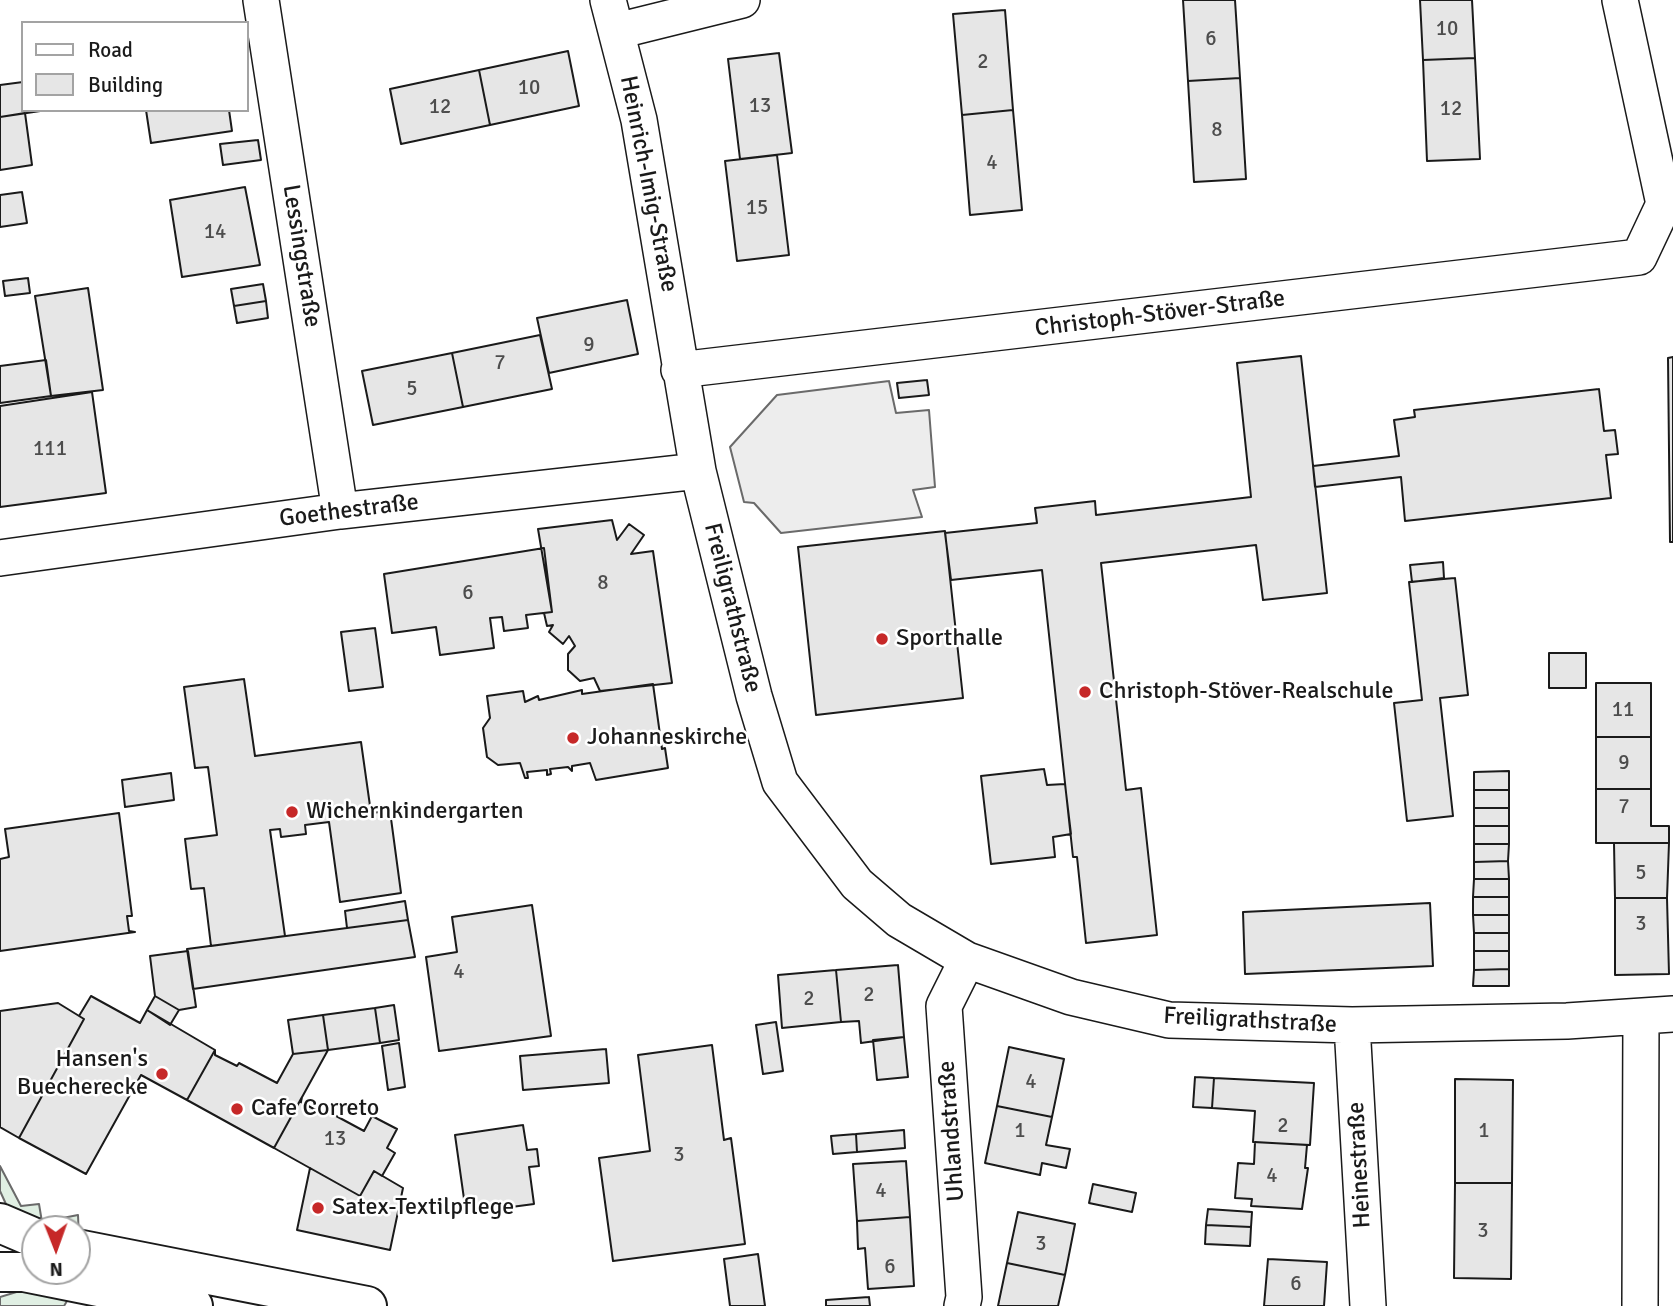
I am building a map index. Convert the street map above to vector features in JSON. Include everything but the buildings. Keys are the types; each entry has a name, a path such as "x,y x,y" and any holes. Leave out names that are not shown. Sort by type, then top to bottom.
{"main road":[{"path":"0,1223 21,1232"},
{"path":"91,1252 367,1306"},
{"path":"0,1272 23,1272 193,1306"}],"street":[{"name":"Lessingstraße","path":"261,0 340,511"},
{"path":"613,15 742,0"},
{"name":"Christoph-Stöver-Straße","path":"680,370 1639,257 1664,204 1620,0"},
{"name":"Heinrich-Imig-Straße","path":"613,15 657,217 680,370"},
{"name":"Freiligrathstraße","path":"680,370 698,471 754,696 780,782 857,884 899,920 967,960 1071,997 1169,1020 1352,1025 1657,1016 1640,1306"},
{"name":"Goethestraße","path":"0,558 340,511 698,471"},
{"name":"Uhlandstraße","path":"962,1306 964,1297 944,1006 967,960"},
{"name":"Heinestraße","path":"1352,1025 1368,1306"}],"green space":[{"path":"0,1166 21,1206 39,1204 41,1215 21,1215 21,1221 11,1215 0,1191"},
{"path":"23,1290 70,1296 64,1306 0,1306 0,1297"}],"shaded area":[{"path":"889,381 896,413 929,410 935,487 913,490 922,517 781,533 754,503 744,502 730,447 777,395"}],"place":[{"name":"Sporthalle","path":"882,639"},
{"name":"Christoph-Stöver-Realschule","path":"1085,692"},
{"name":"Johanneskirche","path":"573,738"},
{"name":"Wichernkindergarten","path":"292,812"},
{"name":"Hansen's Buecherecke","path":"162,1074"},
{"name":"Cafe Correto","path":"237,1109"},
{"name":"Satex-Textilpflege","path":"318,1208"}]}
